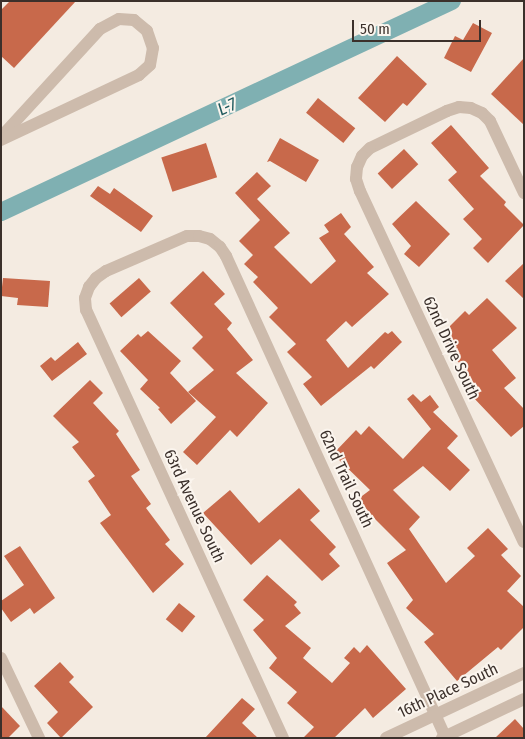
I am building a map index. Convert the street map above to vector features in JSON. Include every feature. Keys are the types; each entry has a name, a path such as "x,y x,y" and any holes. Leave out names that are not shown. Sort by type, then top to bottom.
{"street":[{"path":"119,19 134,20 147,31 153,48 150,65 139,75 1,138 100,29 119,19"},
{"name":"62nd Drive South","path":"524,193 490,121 482,113 471,108 447,110 370,148 362,156 357,167 356,179 360,191 524,542"},
{"name":"63rd Avenue South","path":"210,239 199,236 187,236 106,271 96,278 89,287 85,298 86,310 283,738"},
{"name":"62nd Trail South","path":"210,239 220,247 226,256 436,715 444,737"},
{"path":"1,658 39,738"},
{"name":"16th Place South","path":"386,738 524,673"},
{"path":"444,737 524,699"}],"building":[{"path":"10,1 76,1 14,68 1,56 1,10"},
{"path":"473,23 492,33 471,72 444,58 455,36 463,40"},
{"path":"397,56 427,84 407,106 403,103 385,122 358,98"},
{"path":"524,58 524,125 491,94"},
{"path":"318,98 355,128 343,143 306,113"},
{"path":"451,125 489,168 480,176 506,202 504,205 524,225 488,263 473,248 482,239 463,219 474,209 448,180 457,172 431,143"},
{"path":"280,138 319,160 306,182 270,161 267,162"},
{"path":"206,143 217,177 172,192 161,158"},
{"path":"404,149 418,164 392,189 378,174"},
{"path":"257,172 271,186 257,199 290,233 274,247 311,284 336,261 319,238 329,232 324,225 341,213 351,227 344,234 374,267 367,273 389,294 352,327 346,321 326,340 348,368 385,332 388,334 392,331 402,342 374,369 371,366 321,406 303,384 312,377 287,352 296,344 269,317 278,308 253,282 258,277 244,264 253,255 239,241 260,220 235,193"},
{"path":"98,186 110,194 114,188 153,216 141,232 90,196"},
{"path":"416,201 450,234 419,267 404,254 411,246 392,224"},
{"path":"524,263 524,299 505,281"},
{"path":"203,271 225,294 214,304 232,323 227,329 253,360 236,373 268,403 237,437 230,430 197,465 183,452 216,417 188,392 214,370 192,348 203,337 170,303"},
{"path":"3,278 50,281 48,307 17,305 18,298 1,296"},
{"path":"139,278 151,292 121,317 110,304"},
{"path":"487,298 517,328 492,350 516,378 504,388 524,409 524,426 511,437 471,395 478,388 458,367 461,365 444,346 448,342 441,335 465,311 469,315"},
{"path":"148,331 181,361 170,373 196,401 171,424 158,409 160,408 140,389 148,380 120,351 138,334 141,337"},
{"path":"78,342 87,354 52,381 40,366 51,357 55,361"},
{"path":"90,380 103,393 93,403 119,431 116,434 140,470 131,476 151,504 146,508 170,540 165,544 184,564 153,593 100,523 111,515 88,481 95,476 72,447 79,442 53,416"},
{"path":"413,394 421,402 430,395 439,407 433,412 458,436 447,448 470,470 450,491 423,466 393,490 420,517 409,529 446,583 475,556 467,548 488,528 508,549 501,555 521,576 507,591 524,607 524,627 501,650 498,647 457,681 424,642 434,634 406,608 413,600 387,563 406,550 358,499 370,490 333,454 356,430 361,435 369,426 403,459 431,429 407,399"},
{"path":"299,488 320,511 310,520 336,547 329,554 340,566 322,581 280,539 251,565 203,513 230,490 259,523"},
{"path":"20,546 55,598 34,614 30,608 11,622 1,608 1,601 24,585 4,556"},
{"path":"267,575 297,602 294,605 301,613 285,626 311,648 303,658 332,683 350,663 344,658 354,647 360,653 367,645 406,689 373,718 365,708 334,738 303,738 314,727 287,703 297,692 269,668 277,658 253,630 264,620 243,600"},
{"path":"179,603 195,616 182,633 166,619"},
{"path":"60,662 74,677 69,682 93,707 61,738 47,723 58,712 34,686"},
{"path":"242,698 255,709 242,723 258,738 205,738"},
{"path":"1,706 20,726 8,738 1,738"},
{"path":"515,719 524,729 524,738 495,738"}],"waterway":[{"name":"L-7","path":"1,212 452,1"}]}
